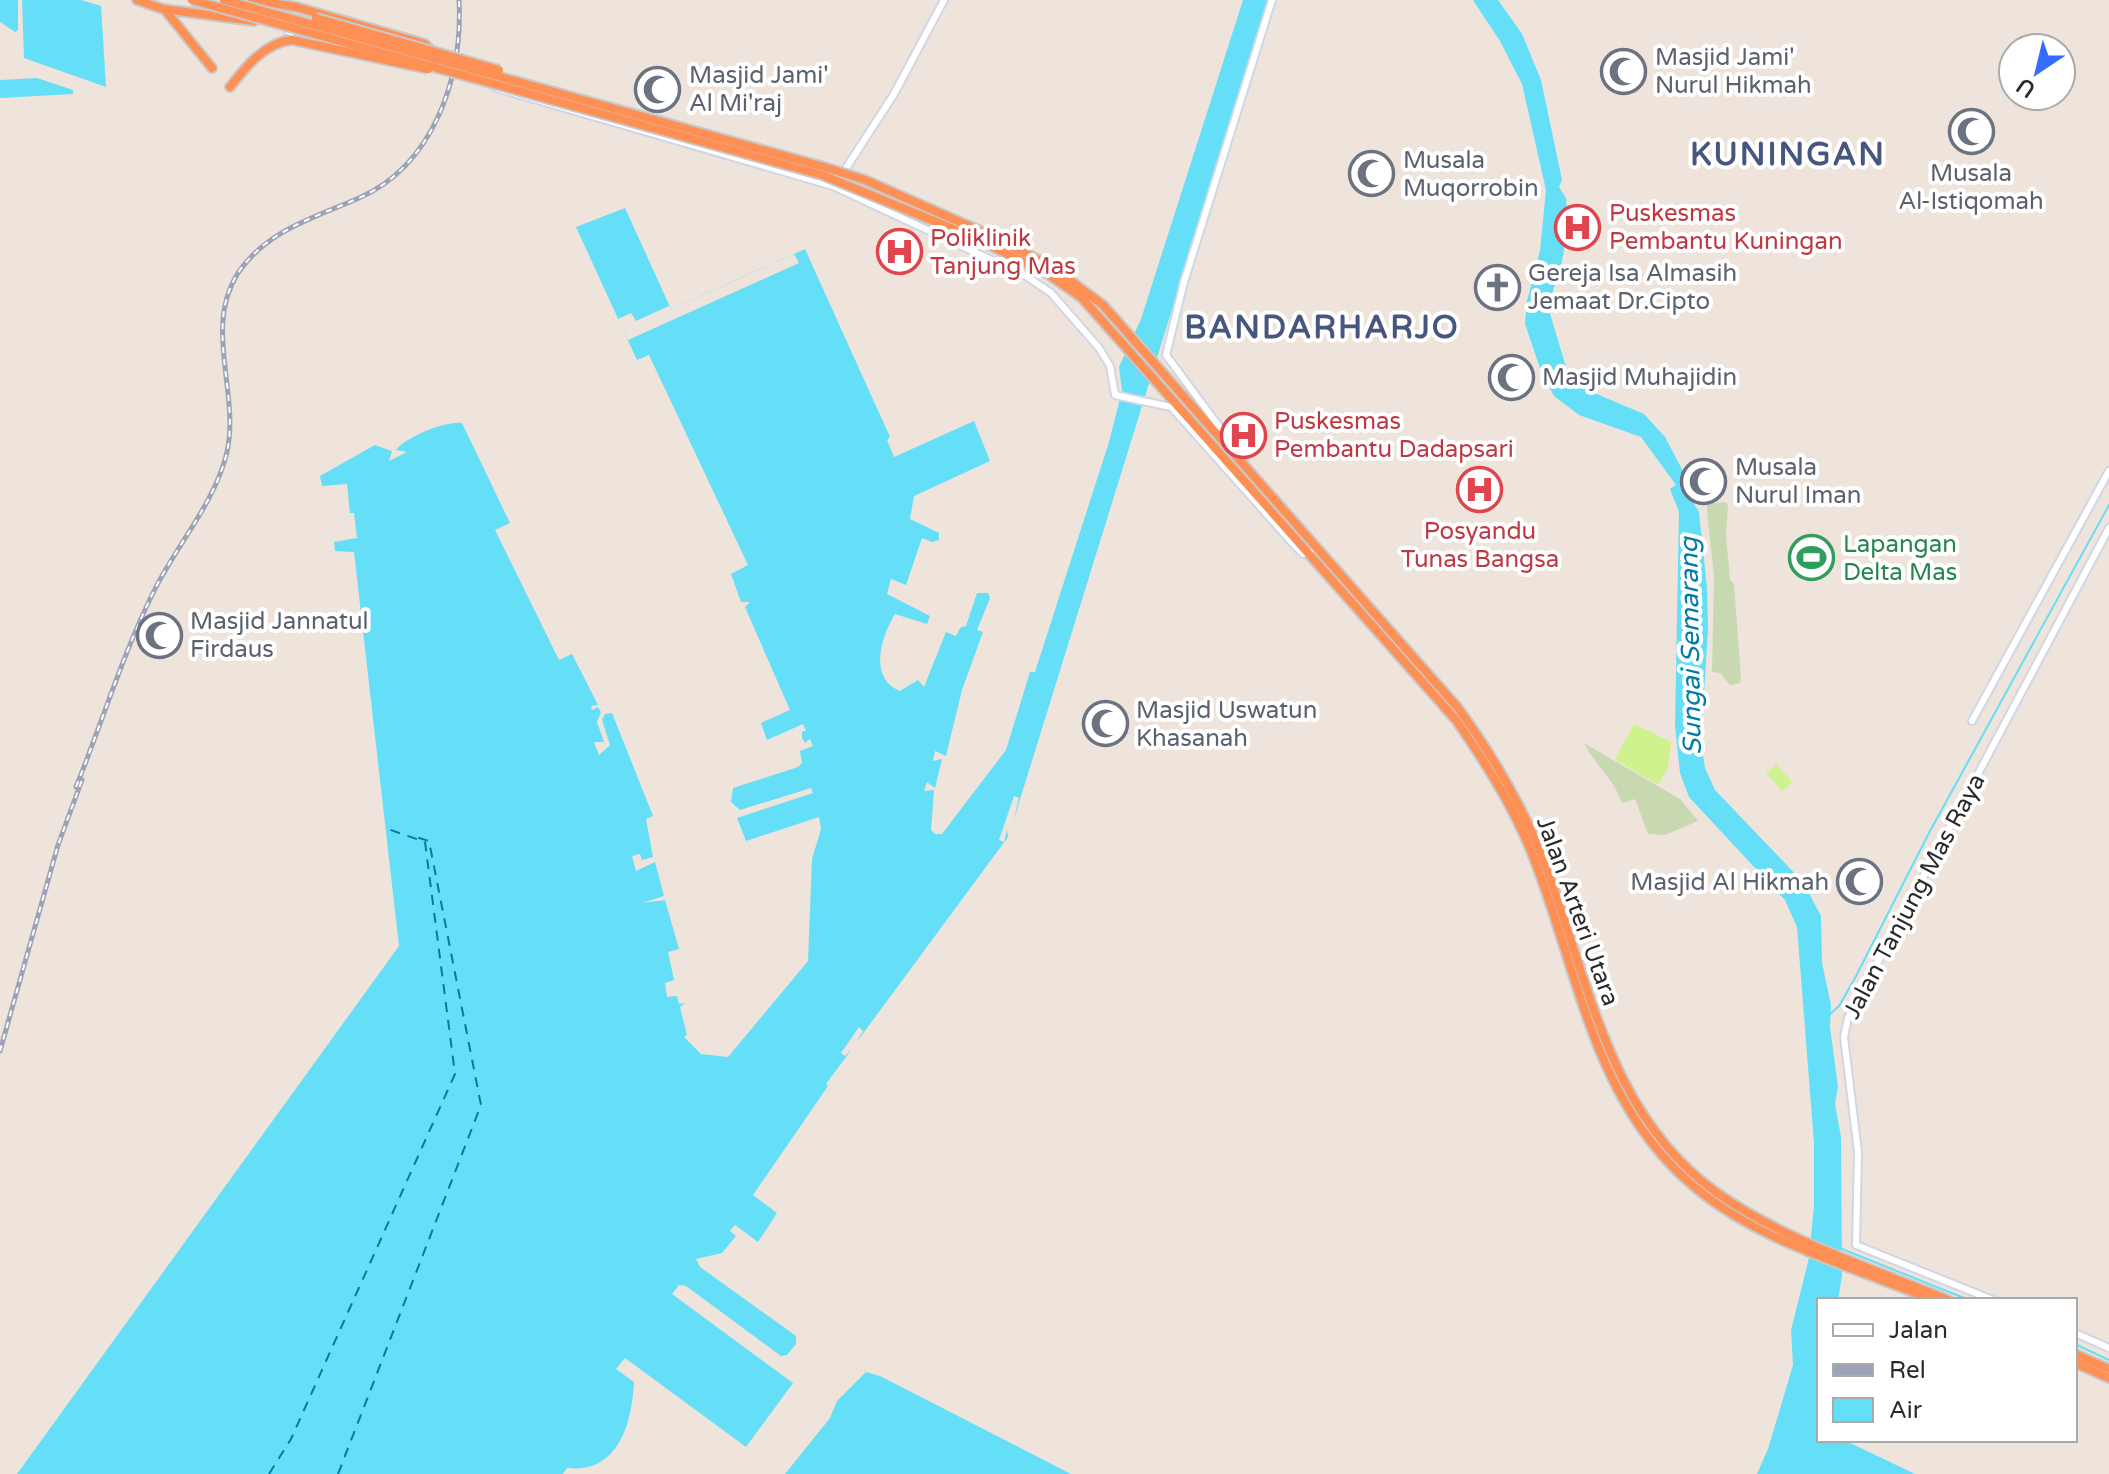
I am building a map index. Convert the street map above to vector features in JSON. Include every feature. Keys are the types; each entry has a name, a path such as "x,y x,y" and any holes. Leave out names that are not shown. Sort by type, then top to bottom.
{"highway":[{"path":"137,0 163,9 254,21"},
{"path":"192,0 822,175 976,234"},
{"path":"224,0 865,180 976,234"},
{"path":"252,0 298,6 427,45 436,71"},
{"path":"298,6 316,18 558,87 587,100"},
{"path":"163,9 212,68"},
{"path":"230,87 256,58 281,41 292,40 396,65 452,72"},
{"name":"Jalan Arteri Utara","path":"976,234 1070,278 1103,305 1120,333 1163,381 1181,407 1312,551 1443,703 1494,777 1531,851 1598,1049 1630,1113 1658,1150 1696,1188 1736,1216 1943,1298"},
{"name":"Jalan Arteri Utara","path":"1181,407 1202,414 1312,551"},
{"name":"Jalan Arteri Utara","path":"1853,1264 1928,1298"},
{"path":"2077,1355 2109,1369"},
{"path":"2077,1364 2109,1378"}],"street":[{"path":"833,186 869,136 944,0"},
{"path":"1202,414 1166,355 1184,282 1272,0"},
{"path":"254,21 833,186 894,212 1042,286 1099,348 1110,366 1115,395 1181,407 1289,539 1303,554 1312,551"},
{"path":"1972,721 2109,471"},
{"name":"Jalan Tanjung Mas Raya","path":"1988,1298 1856,1245 1858,1152 1844,1032 1848,1018 2109,528"},
{"path":"2077,1334 2109,1348"}],"green space":[{"path":"1707,504 1728,504 1726,536 1730,579 1734,584 1741,679 1740,683 1730,685 1720,673 1712,672 1714,576 1707,510"},
{"path":"1634,724 1671,742 1668,767 1658,785 1615,759"},
{"path":"1584,743 1680,799 1698,821 1665,835 1648,834 1635,799 1622,803"},
{"path":"1776,764 1792,782 1782,791 1766,773"}],"water":[{"path":"0,0 18,0 18,30 15,32 0,22"},
{"path":"22,0 81,0 101,6 106,87 24,58"},
{"path":"1243,0 1268,0 1013,822 1019,798 1014,796 999,840 1004,842 1007,830 1008,837 856,1043 863,1031 859,1027 841,1053 845,1056 852,1049 753,1195 777,1213 758,1242 735,1225 730,1231 736,1236 722,1253 696,1259 700,1267 796,1336 796,1344 787,1355 781,1356 686,1286 679,1285 672,1294 793,1383 746,1447 625,1358 616,1369 634,1382 633,1397 626,1428 619,1442 611,1454 599,1463 585,1468 567,1468 563,1474 17,1474 399,946 354,552 335,551 334,542 357,538 354,513 350,513 347,484 322,486 320,476 375,445 392,451 389,461 407,452 396,450 417,435 436,427 462,423 510,523 495,530 559,660 572,654 598,705 591,706 592,710 598,707 601,712 597,722 604,742 594,742 599,755 610,745 602,720 605,714 612,713 653,816 646,819 653,857 642,860 640,854 632,856 636,871 655,862 664,896 642,903 665,900 679,949 668,952 674,980 665,983 667,997 677,996 679,1004 685,1003 680,1007 687,1035 684,1037 701,1054 728,1057 808,961 812,859 821,829 819,817 746,841 737,818 813,793 811,788 740,810 731,802 733,788 798,767 802,763 800,751 813,746 810,739 805,743 802,738 802,731 806,731 803,724 767,740 761,723 790,710 745,607 750,602 741,602 731,574 748,565 649,355 637,360 576,227 625,208 671,309 805,249 890,437 887,440 894,457 974,421 990,461 914,496 910,519 939,533 939,540 932,542 922,538 906,585 891,579 887,594 930,616 927,624 895,614 885,634 880,656 884,677 890,685 900,691 918,680 924,687 946,632 956,636 960,628 966,626 977,593 988,593 990,598 977,630 983,632 962,690 946,756 935,751 933,761 942,759 935,788 927,782 924,791 934,790 931,830 942,834 1006,750 1030,672 1035,672 1109,442 1122,391 1119,367 1141,319"},
{"name":"Sungai Semarang","path":"1473,0 1498,0 1522,34 1541,80 1562,180 1559,187 1566,198 1568,223 1562,262 1548,307 1566,367 1585,389 1644,414 1665,437 1695,494 1691,499 1699,512 1707,588 1708,630 1701,741 1705,768 1715,790 1803,882 1821,916 1822,963 1831,1005 1830,1027 1838,1087 1835,1104 1841,1137 1842,1276 1838,1298 1817,1298 1817,1442 1848,1442 1915,1474 1757,1474 1768,1449 1793,1365 1791,1330 1809,1258 1814,1206 1814,1143 1797,927 1785,900 1689,797 1680,773 1675,726 1679,512 1670,489 1676,485 1641,437 1579,415 1554,396 1542,374 1525,324 1527,301 1540,251 1546,190 1522,84 1500,41"},
{"path":"37,78 73,90 73,94 0,98 0,80"},
{"path":"866,1372 880,1376 1071,1474 785,1474 830,1418 837,1401"}],"pier":[{"path":"794,254 799,263 628,340 618,319 631,313 636,321 669,306 671,309"}],"waterway":[{"path":"1829,1015 1839,1006 1855,978 1930,831 2109,505"},
{"path":"1842,1249 1964,1298"},
{"path":"2077,1345 2109,1360"}],"ferry route":[{"path":"269,1474 291,1439 455,1074 425,842 385,828"},
{"path":"338,1474 481,1105 429,841 416,837"}],"railway":[{"path":"76,787 143,615 163,574 214,489 227,452 230,430 223,316 228,294 238,273 250,258 277,236 359,198 385,183 407,164 439,116 449,88 456,59 459,0"},
{"path":"0,1051 58,845 82,780"}],"place":[{"name":"Masjid Jami' Nurul Hikmah","path":"1624,71"},
{"name":"Masjid Jami' Al Mi'raj","path":"658,89"},
{"name":"Musala Al-Istiqomah","path":"1971,131"},
{"name":"Musala Muqorrobin","path":"1372,174"},
{"name":"Puskesmas Pembantu Kuningan","path":"1578,227"},
{"name":"Poliklinik Tanjung Mas","path":"899,252"},
{"name":"Gereja Isa Almasih Jemaat Dr.Cipto","path":"1497,287"},
{"name":"Masjid Muhajidin","path":"1511,377"},
{"name":"Puskesmas Pembantu Dadapsari","path":"1243,435"},
{"name":"Musala Nurul Iman","path":"1704,481"},
{"name":"Posyandu Tunas Bangsa","path":"1480,489"},
{"name":"Lapangan Delta Mas","path":"1812,558"},
{"name":"Masjid Jannatul Firdaus","path":"159,635"},
{"name":"Masjid Uswatun Khasanah","path":"1105,724"},
{"name":"Masjid Al Hikmah","path":"1860,882"}],"district":[{"name":"KUNINGAN","path":"1788,154"},
{"name":"BANDARHARJO","path":"1322,327"}]}
